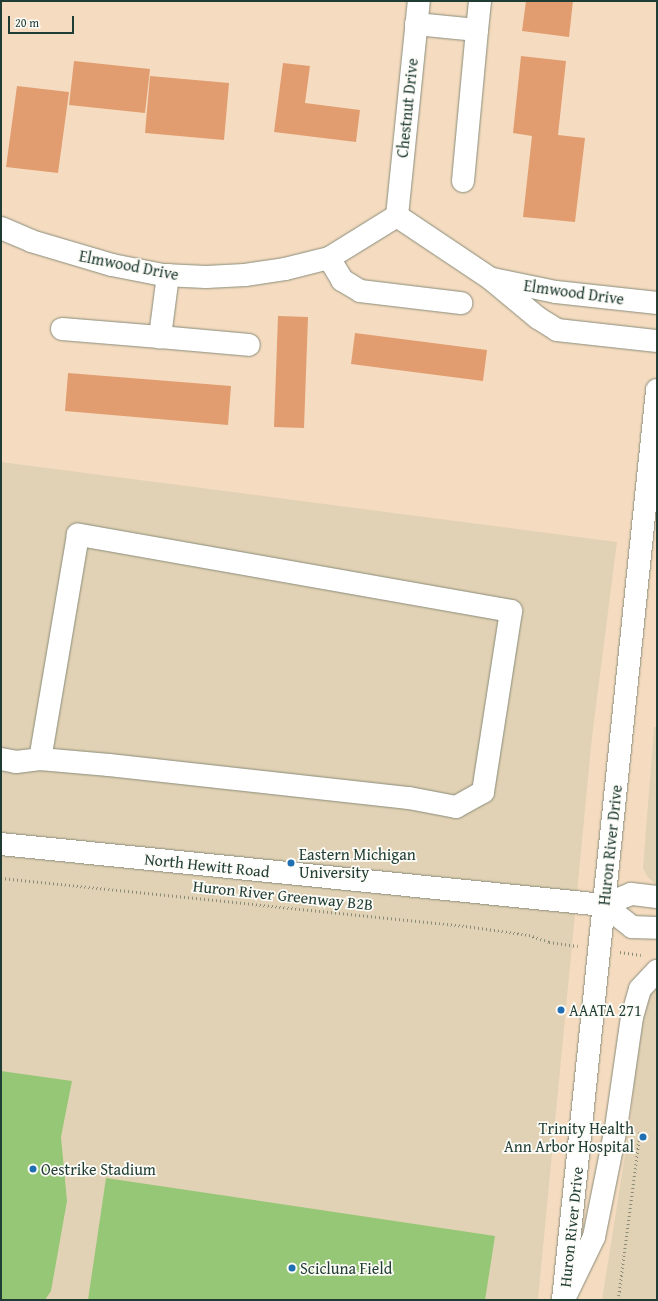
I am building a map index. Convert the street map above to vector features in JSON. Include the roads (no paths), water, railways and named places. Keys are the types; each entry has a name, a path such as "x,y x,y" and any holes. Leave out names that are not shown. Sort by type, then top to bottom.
{"street":[{"name":"Chestnut Drive","path":"397,216 419,1"},
{"path":"463,182 480,1"},
{"path":"416,24 477,30"},
{"name":"Elmwood Drive","path":"1,228 67,252 112,264 168,275 245,275 285,269 329,258 397,216 491,279 538,318 557,330 657,341"},
{"path":"329,258 342,280 360,291 461,303"},
{"path":"160,337 168,275"},
{"name":"Elmwood Drive","path":"491,279 556,292 657,303"},
{"path":"62,329 249,345"},
{"name":"Huron River Drive","path":"563,1300 657,390"},
{"path":"1,759 16,762 40,759 408,798 456,807 483,792 510,611 78,535 40,759"},
{"name":"North Hewitt Road","path":"1,844 604,905"},
{"path":"657,897 631,894 604,905 632,927 657,928"},
{"path":"563,1300 594,1237 616,1128 632,1017 640,989 657,970"}],"place":[{"name":"Eastern Michigan University","path":"291,863"},
{"name":"AAATA 271","path":"561,1010"},
{"name":"Trinity Health Ann Arbor Hospital","path":"643,1137"},
{"name":"Oestrike Stadium","path":"33,1169"},
{"name":"Scicluna Field","path":"292,1268"}]}
